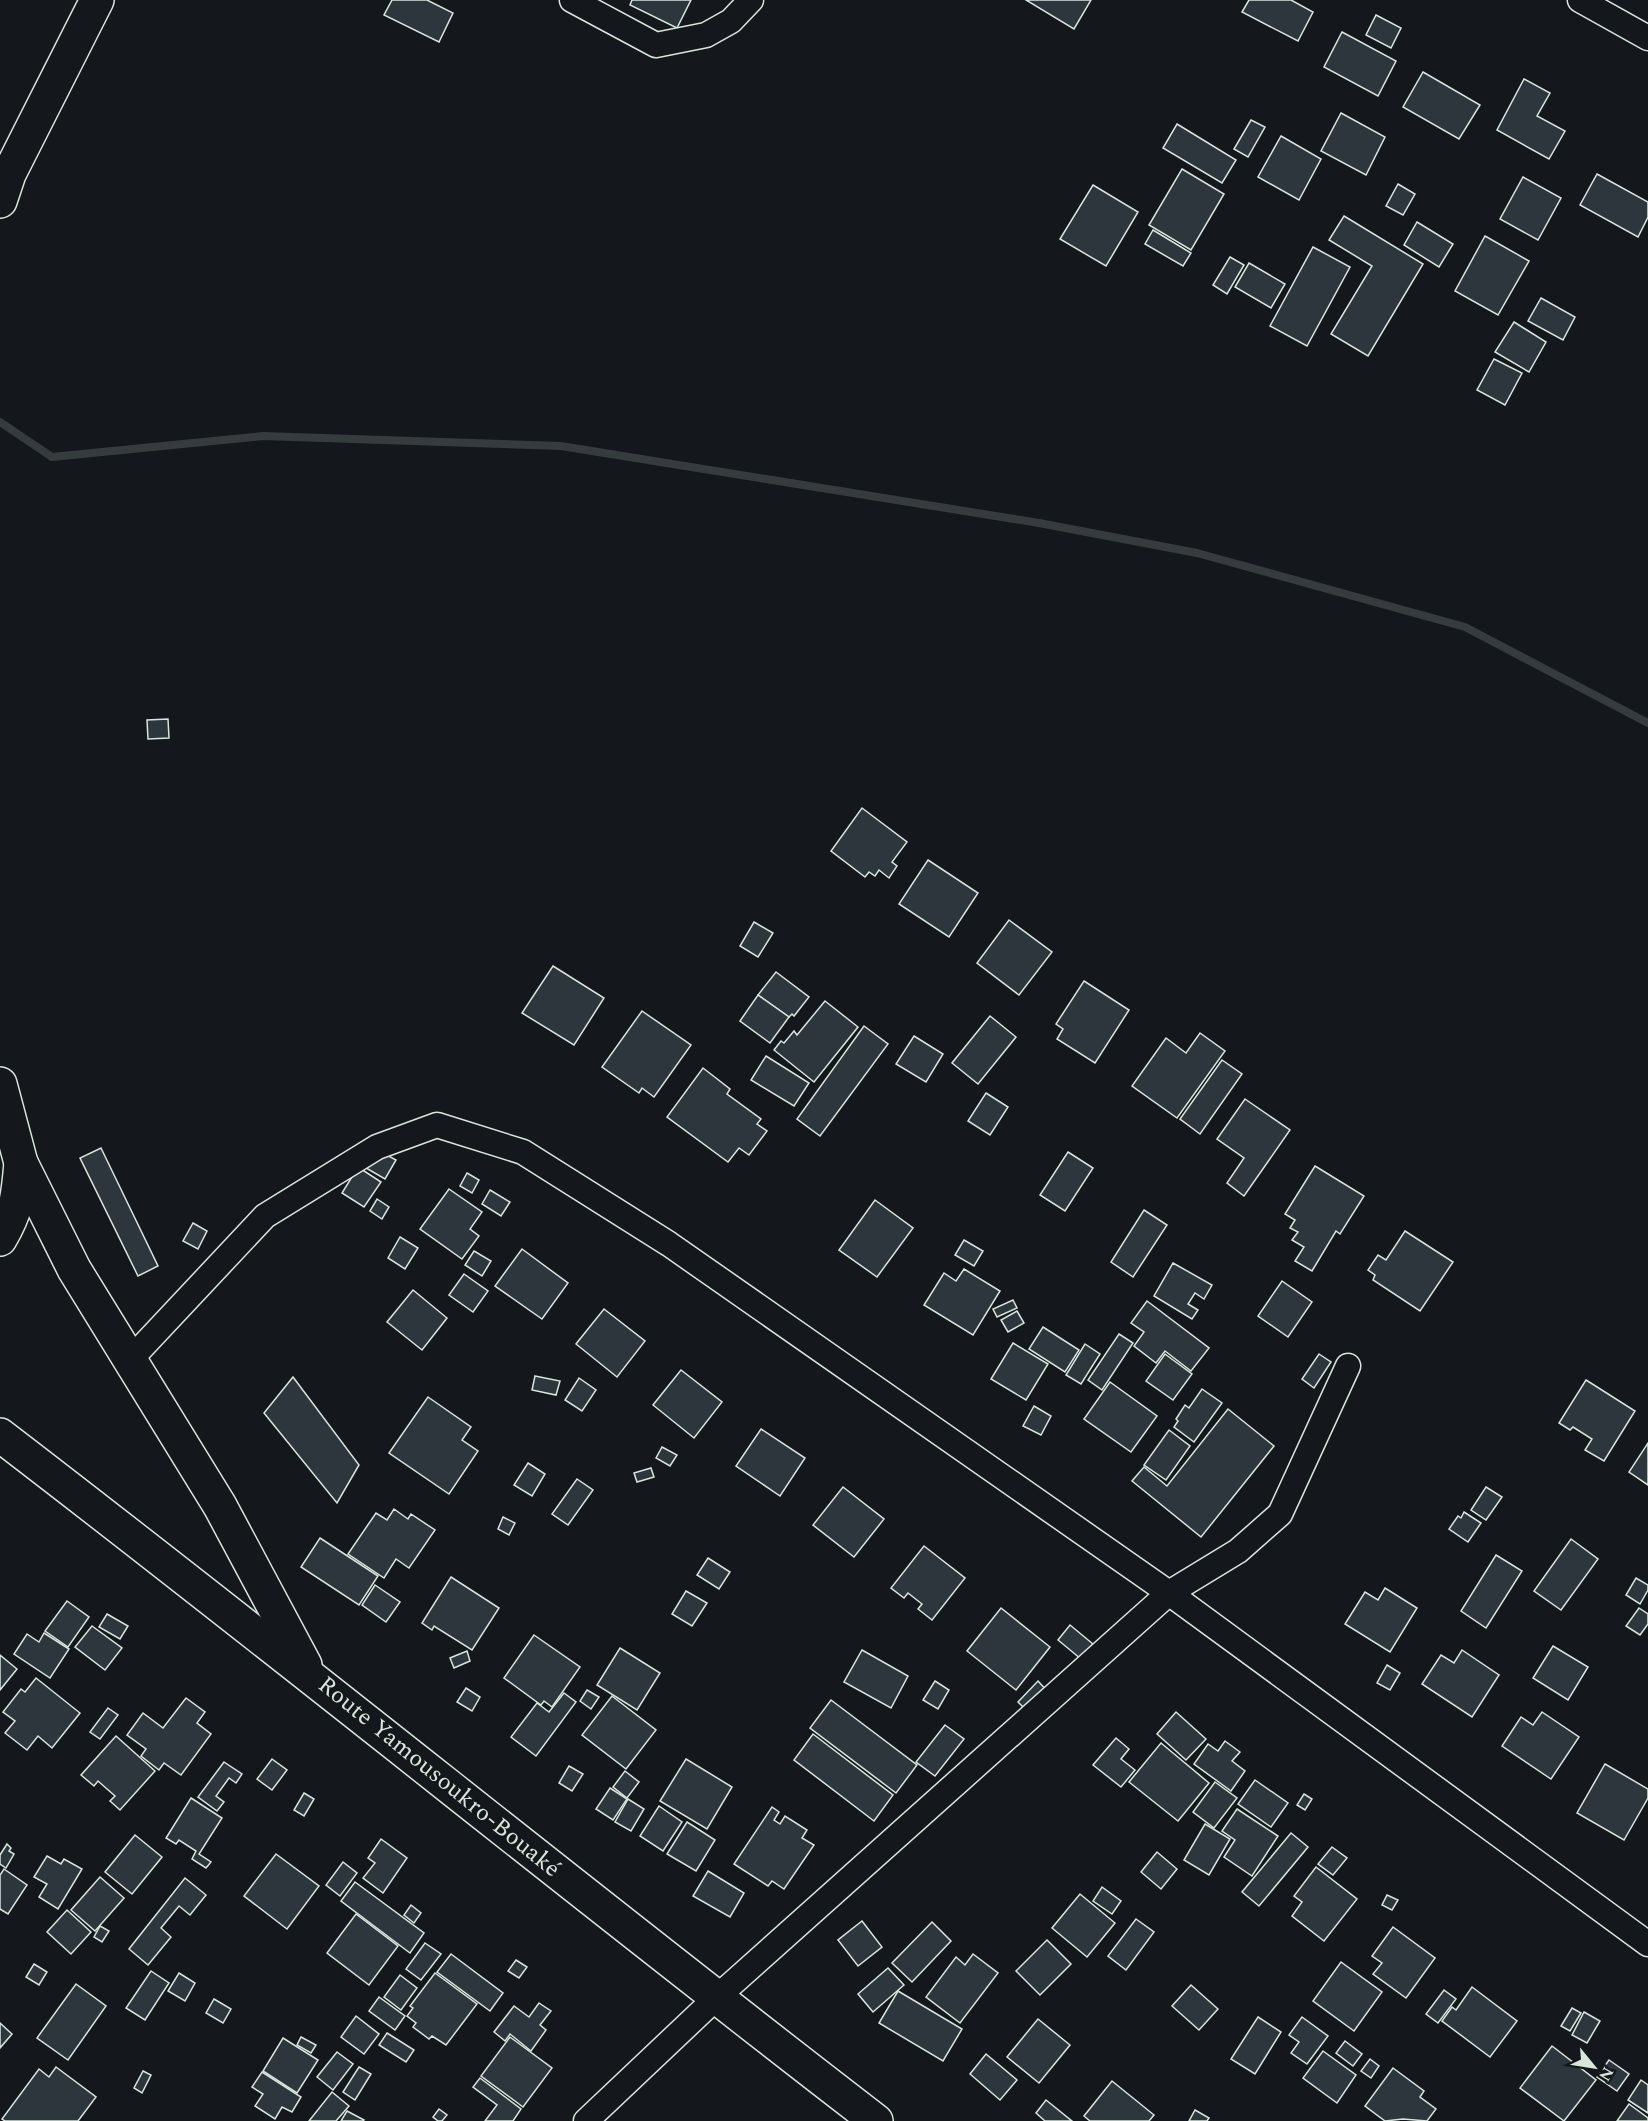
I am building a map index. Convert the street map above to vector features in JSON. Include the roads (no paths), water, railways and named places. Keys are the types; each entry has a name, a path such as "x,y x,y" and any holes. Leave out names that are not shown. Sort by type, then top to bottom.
{"highway":[{"path":"0,201 9,174 98,0"},
{"path":"0,1084 21,1163 74,1269 220,1506 310,1675"},
{"path":"0,1239 18,1202 21,1163"},
{"name":"Route Yamousoukro-Bouaké","path":"1,1437 310,1675 716,1998 876,2121"}],"street":[{"path":"572,0 656,45 706,35 730,21 751,0"},
{"path":"1580,0 1648,38"},
{"path":"129,1361 266,1216 377,1148 436,1125 523,1152 669,1244 1169,1593 1648,1944"},
{"path":"586,2121 716,1998 1169,1593 1238,1551 1280,1514 1348,1366"}],"waterway":[{"path":"0,422 52,457 263,436 561,446 1039,523 1197,553 1465,627 1648,723"}]}
